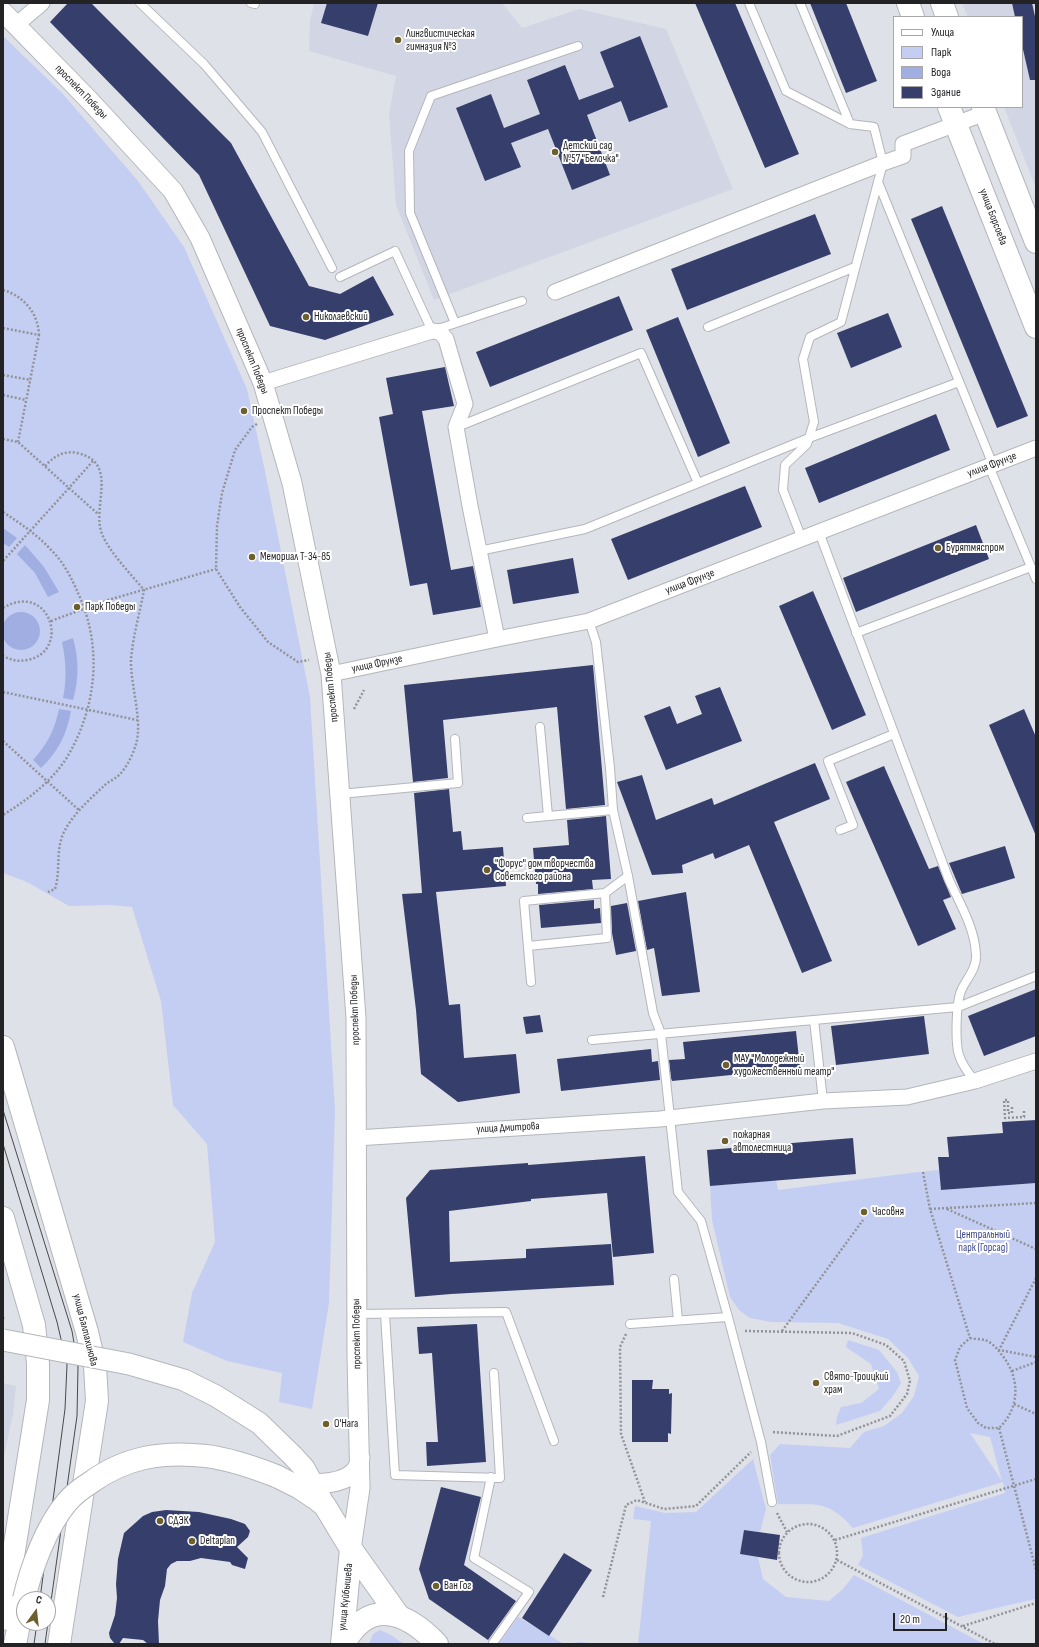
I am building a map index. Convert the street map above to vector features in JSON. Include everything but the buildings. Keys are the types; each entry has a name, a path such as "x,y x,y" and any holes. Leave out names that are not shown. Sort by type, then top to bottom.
{"main road":[{"path":"908,3 913,16"},
{"path":"942,3 947,16"},
{"path":"984,110 1036,242"},
{"name":"улица Борсоева","path":"953,116 1036,327"},
{"name":"улица Балтахинова","path":"3,1047 88,1332 95,1366 97,1401 59,1644"},
{"path":"3,1218 34,1325 38,1362 38,1400 3,1619"},
{"path":"3,1340 129,1364 184,1380 216,1396 259,1423 303,1469 325,1506"},
{"name":"улица Куйбышева","path":"26,1591 34,1565 45,1538 67,1502 94,1480 118,1466 142,1458 164,1455 206,1456 248,1465 276,1476 300,1488 325,1506 351,1550 398,1615 416,1625 438,1644"},
{"name":"улица Куйбышева","path":"343,1644 351,1550"},
{"name":"улица Куйбышева","path":"343,1644 352,1631 363,1620 380,1614 398,1615"},
{"name":"улица Куйбышева","path":"15,1644 18,1631"}],"street":[{"path":"10,18 42,3"},
{"name":"проспект Победы","path":"10,18 90,101 173,191 200,238 262,383 292,483 331,674 356,1018 357,1314 360,1488 351,1550"},
{"path":"555,292 883,162 903,156 903,144 953,116 984,110"},
{"path":"262,383 432,331 440,332 446,339 465,404 456,427 497,639"},
{"name":"улица Фрунзе","path":"331,674 589,621 1036,448"},
{"name":"улица Дмитрова","path":"356,1138 665,1119 823,1101 907,1097 975,1081 1036,1061"},
{"name":"проспект Победы","path":"276,1476 300,1482 303,1469 317,1476 334,1481 341,1480 358,1467 360,1457"}],"lane":[{"path":"140,3 204,64 262,132 332,268"},
{"path":"749,3 786,91 850,124 874,127 883,162 841,322 810,337 803,359 814,422 807,444 785,465 783,490 802,539"},
{"path":"800,3 850,124"},
{"path":"455,323 410,213 409,151 431,96 578,46"},
{"path":"878,182 959,382 1036,579"},
{"path":"340,277 395,251 432,331 522,301"},
{"path":"708,327 855,267"},
{"path":"456,427 641,352 698,483"},
{"path":"479,551 585,529 809,438 959,382"},
{"path":"819,532 949,880 973,933 976,956 973,972 961,992 956,1014 959,1054 968,1072 975,1081"},
{"path":"856,633 1031,567"},
{"path":"589,621 596,642 610,768 613,810 628,876 653,1013 661,1034 665,1119 678,1192 701,1221 732,1330 761,1442 772,1502"},
{"path":"540,727 548,816"},
{"path":"840,830 852,825 828,761 894,734"},
{"path":"340,794 458,783 455,739"},
{"path":"527,818 613,810"},
{"path":"531,982 524,901 605,893 628,876"},
{"path":"528,946 607,938 605,893"},
{"path":"592,1040 958,1007 1036,976"},
{"path":"814,1020 823,1101"},
{"path":"674,1279 678,1320"},
{"path":"357,1314 506,1312 554,1440"},
{"path":"385,1314 395,1475 500,1478 494,1373"},
{"path":"630,1324 728,1316"},
{"path":"491,1477 474,1558 529,1592 493,1643"}],"path":[{"path":"3,290 19,297 27,304 36,320 39,335 18,442"},
{"path":"3,328 39,335"},
{"path":"3,374 31,380"},
{"path":"3,395 26,400"},
{"path":"252,427 235,450 222,493 217,526 216,569 240,607 268,642 298,662 311,660"},
{"path":"3,439 18,442 98,514"},
{"path":"45,466 57,455 68,452 77,453 93,461 102,476 103,487 98,514 102,533 107,544 144,590 131,659 137,720 137,742 132,757 120,773 107,784 68,824 63,833 57,853 58,880 55,888 48,892"},
{"path":"3,561 93,461"},
{"path":"3,512 31,530 54,552 72,579 85,608 92,633 94,659 93,684 88,710 79,735 69,754 48,781 27,800 3,815"},
{"path":"51,621 85,608 216,569"},
{"path":"3,608 11,604 23,602 35,604 45,611 51,621 52,633 49,644 42,653 32,659 20,662 3,656"},
{"path":"354,709 364,690"},
{"path":"3,692 137,720"},
{"path":"3,741 80,811"},
{"path":"1012,1107 1012,1113 1008,1113 1008,1100 1004,1100 1005,1118 1024,1117 1024,1111"},
{"path":"923,1172 930,1209 970,1338"},
{"path":"930,1209 1036,1203"},
{"path":"946,1208 1036,1249"},
{"path":"782,1332 863,1220"},
{"path":"999,1350 1036,1278"},
{"path":"630,1324 620,1348 621,1434 645,1503"},
{"path":"732,1330 852,1333 886,1345 904,1361 910,1381 907,1394 890,1416 837,1436 758,1431"},
{"path":"970,1338 986,1340 999,1350 1010,1364 1016,1384 1014,1404 1007,1420 999,1428 986,1428 978,1422 967,1408 956,1360 960,1347 970,1338"},
{"path":"999,1350 1036,1358"},
{"path":"1012,1372 1036,1362"},
{"path":"1014,1404 1036,1414"},
{"path":"999,1428 1036,1570"},
{"path":"603,1597 626,1505 637,1500 664,1508 696,1506 761,1442"},
{"path":"835,1540 1013,1484 1036,1479"},
{"path":"772,1502 787,1532"},
{"path":"812,1523 821,1526 829,1532 835,1540 838,1550 837,1560 833,1570 821,1579 806,1582 796,1580 788,1575 779,1558 779,1549 787,1532 794,1527 812,1523"},
{"path":"837,1560 995,1644 998,1644"},
{"path":"962,1626 1036,1603"}],"shaded area":[{"name":"Детский сад №57 \"Белочка\"","path":"314,3 502,3 522,28 579,9 666,29 733,189 434,300 396,205 389,114 396,76 309,51 310,21"},
{"path":"962,3 1036,3 1036,188 1004,108 1023,108 1023,16 968,16"},
{"path":"3,1383 16,1386 13,1415 3,1460"}],"green space":[{"path":"3,36 62,93 138,181 184,247 247,389 265,471 310,697 335,1110 329,1303 312,1409 279,1402 282,1373 227,1361 183,1342 192,1293 215,1242 207,1144 173,1105 161,1001 132,907 110,905 69,906 27,882 3,873"},
{"name":"Центральный парк (Горсад)","path":"939,1170 941,1190 1036,1183 1036,1603 1035,1599 958,1617 858,1565 863,1555 861,1538 1005,1493 1003,1482 853,1528 835,1511 826,1507 810,1504 778,1504 770,1455 780,1444 850,1448 864,1432 884,1426 902,1413 914,1396 919,1376 908,1358 888,1339 838,1323 771,1322 750,1318 739,1310 730,1297 712,1220 710,1186 776,1180 778,1190","holes":["970,1433 990,1437 1002,1481"]},
{"path":"848,1340 879,1350 897,1372 901,1383 893,1396 880,1411 836,1425 841,1407 861,1403 879,1389 871,1364 846,1347"},
{"path":"753,1459 766,1509 760,1532 744,1530 740,1554 758,1557 763,1579 786,1597 829,1601 843,1589 854,1575 984,1644 638,1644 651,1521 633,1519 635,1506 665,1513 696,1512"},
{"path":"518,1617 564,1644 499,1644"},
{"path":"380,1630 391,1635 404,1644 369,1644 373,1634"},
{"path":"580,1642 598,1644 564,1644"}],"water":[{"path":"3,528 17,538 9,547 3,543"},
{"path":"25,545 44,567 59,592 48,597 35,573 17,554"},
{"path":"17,612 25,612 35,617 39,624 39,638 35,645 25,650 17,650 7,645 5,642 2,635 2,627 7,617 10,615"},
{"path":"73,638 78,669 73,700 63,698 66,670 62,642"},
{"path":"59,709 71,711 67,727 57,749 41,768 33,760 50,736"}],"tram line":[{"path":"3,1110 72,1331 78,1367 77,1416 45,1644"},
{"path":"3,1144 57,1322 67,1365 65,1409 41,1591"},
{"path":"34,1644 36,1631"}],"place":[{"name":"Лингвистическая гимназия №3","path":"398,40"},
{"name":"Детский сад №57 \"Белочка\"","path":"555,152"},
{"name":"Николаевский","path":"306,317"},
{"name":"Проспект Победы","path":"244,411"},
{"name":"Бурятмяспром","path":"938,548"},
{"name":"Мемориал Т-34-85","path":"252,557"},
{"name":"Парк Победы","path":"77,607"},
{"name":"\"Форус\" дом творчества Советского района","path":"487,870"},
{"name":"МАУ \"Молодежный художественный театр\"","path":"726,1065"},
{"name":"пожарная автолестница","path":"725,1141"},
{"name":"Часовня","path":"864,1212"},
{"name":"Свято-Троицкий храм","path":"816,1383"},
{"name":"O'Hara","path":"326,1424"},
{"name":"СДЭК","path":"160,1521"},
{"name":"Deltaplan","path":"192,1541"},
{"name":"Ван Гог","path":"436,1586"}]}
